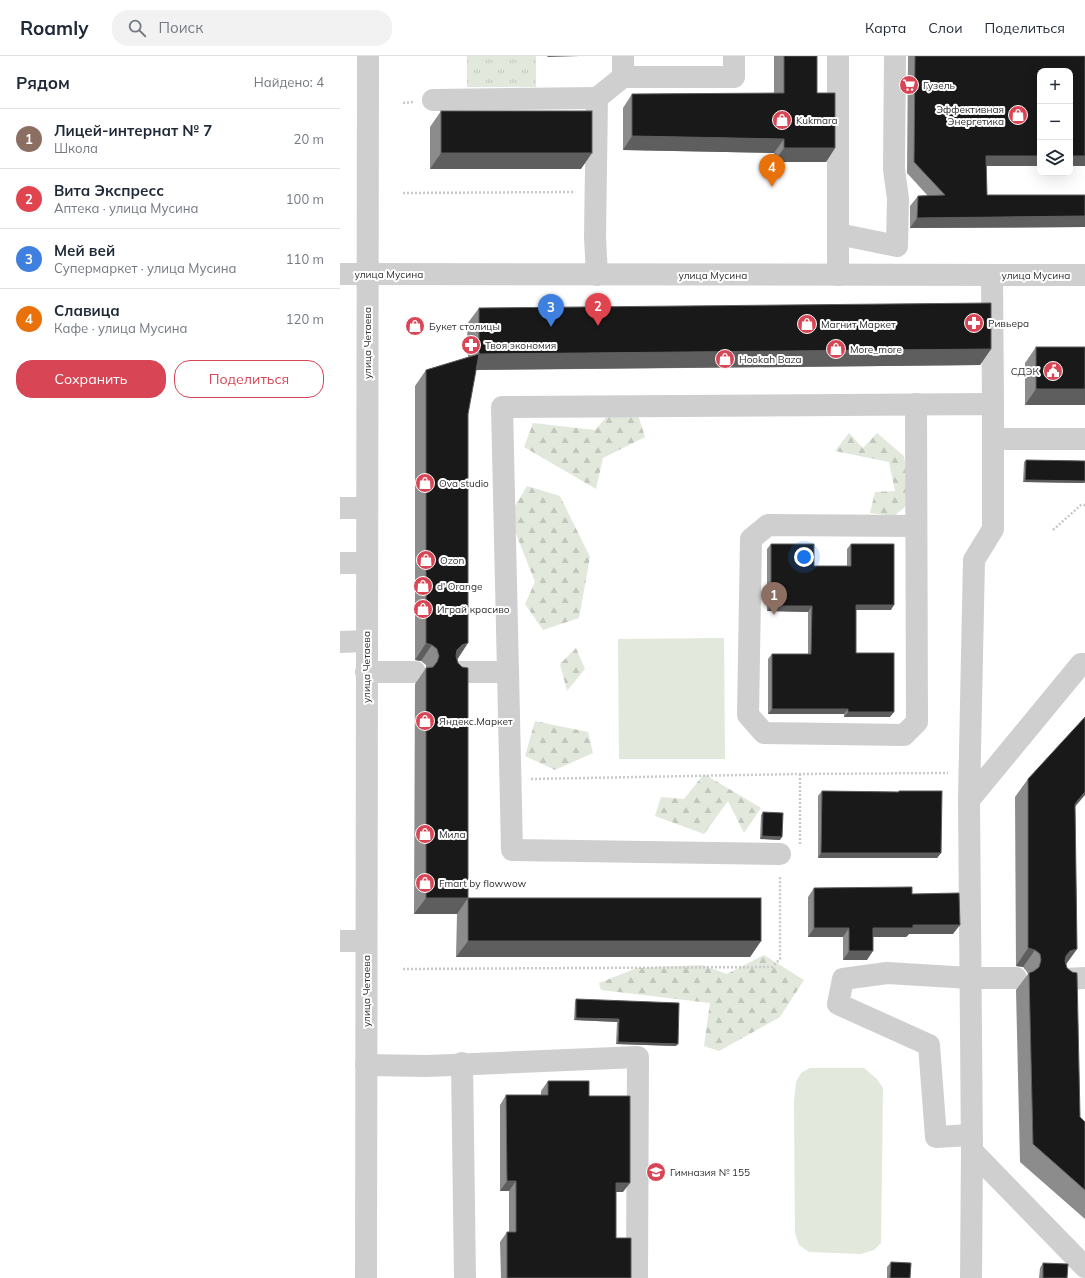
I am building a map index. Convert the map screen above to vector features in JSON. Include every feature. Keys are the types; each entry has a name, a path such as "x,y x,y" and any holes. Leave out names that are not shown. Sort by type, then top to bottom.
{"street":[{"name":"улица Четаева","path":"366,1278 368,56"},
{"path":"597,275 595,237 597,98 623,67 734,77 734,56"},
{"path":"838,56 838,275"},
{"path":"838,234 897,246 898,199 894,169 895,56"},
{"path":"433,100 597,98"},
{"name":"улица Мусина","path":"340,274 1085,275"},
{"path":"971,1278 972,1143 969,800 974,560 993,529 992,275"},
{"path":"916,404 917,722 904,735 764,733 748,715 751,539 768,525 916,526"},
{"path":"780,854 512,850 502,407 993,404"},
{"path":"993,439 1085,439"},
{"path":"340,508 367,508"},
{"path":"340,563 367,563"},
{"path":"340,642 366,641"},
{"path":"969,800 1081,664 1085,664"},
{"path":"366,672 415,672"},
{"path":"457,672 508,672"},
{"path":"340,941 366,941"},
{"path":"1016,978 970,978 887,973 843,979 838,1004 929,1045 936,1137 972,1143 1085,1268"},
{"path":"366,1065 427,1066 638,1057 637,1278"},
{"path":"462,1064 465,1278"}],"path":[{"path":"403,193 596,192"},
{"path":"1053,530 1081,505 1085,505"},
{"path":"510,779 970,772"},
{"path":"403,969 772,967 780,959 780,854 800,856 800,774"}],"green space":[{"path":"467,56 536,56 536,87 467,87"},
{"path":"611,412 638,415 645,437 603,458 596,489 524,447 533,423 595,430"},
{"path":"849,433 863,448 877,433 904,456 911,502 894,516 870,513 875,492 895,491 889,462 835,451"},
{"path":"527,486 560,496 590,557 579,618 543,630 525,604 535,582 509,516"},
{"path":"724,638 725,759 619,759 618,639"},
{"path":"576,648 585,669 567,691 560,664"},
{"path":"535,721 588,732 593,753 555,770 525,756"},
{"path":"704,774 761,808 744,833 728,801 704,834 655,816 661,797 684,799"},
{"path":"764,955 804,980 780,1017 719,1051 704,1046 710,1003 601,990 599,983 637,968 702,965 727,974"},
{"path":"810,1068 864,1068 877,1079 883,1088 881,1243 874,1250 861,1254 809,1252 799,1245 795,1233 794,1102 796,1082 801,1073"}],"building":[{"path":"784,56 817,56 817,93 835,93 835,148 784,148 784,139 632,136 632,94 784,93"},
{"path":"915,56 1085,56 1085,156 1073,156 1073,68 1037,68 1037,156 986,156 987,195 1085,195 1085,216 917,218 918,196 945,195 914,162"},
{"path":"441,111 592,111 592,153 441,153"},
{"path":"991,303 991,349 479,354 479,308"},
{"path":"1036,347 1085,347 1085,389 1036,389"},
{"path":"479,354 468,414 468,643 462,645 457,650 456,656 458,663 462,667 468,668 468,898 426,898 426,668 433,667 439,656 437,649 426,643 426,370"},
{"path":"1026,460 1085,461 1085,481 1025,480"},
{"path":"771,544 814,544 814,566 851,566 851,544 894,544 894,605 856,605 856,653 894,653 894,712 848,712 848,709 772,709 772,654 811,654 812,606 771,606"},
{"path":"1085,717 1085,792 1075,804 1077,949 1070,951 1066,956 1065,961 1067,968 1072,972 1077,973 1080,1117 1085,1122 1085,1190 1033,1144 1029,973 1039,967 1041,960 1040,954 1035,950 1028,948 1028,779"},
{"path":"822,791 942,791 941,853 821,853"},
{"path":"763,812 783,813 782,837 762,836"},
{"path":"912,887 912,894 959,893 960,925 913,925 913,928 873,928 873,951 849,951 849,928 814,928 814,888"},
{"path":"468,898 761,898 761,941 468,941"},
{"path":"576,999 679,1003 678,1044 618,1042 619,1019 576,1018"},
{"path":"548,1081 589,1081 589,1096 630,1096 630,1183 616,1183 616,1238 631,1238 631,1278 507,1278 507,1232 516,1232 516,1181 507,1181 506,1095 548,1095"},
{"path":"891,1262 911,1263 910,1278 890,1278"},
{"path":"1043,1263 1068,1264 1067,1278 1043,1278"}],"place":[{"name":"Гузель","path":"909,85"},
{"name":"Эффективная Энергетика","path":"1018,115"},
{"name":"Kukmara","path":"782,120"},
{"name":"Славица","path":"772,187"},
{"name":"Ривьера","path":"974,323"},
{"name":"Магнит Маркет","path":"807,324"},
{"name":"Букет столицы","path":"415,326"},
{"name":"Вита Экспресс","path":"598,326"},
{"name":"Мей вей","path":"551,327"},
{"name":"Твоя экономия","path":"471,345"},
{"name":"More_more","path":"836,349"},
{"name":"Hookah Baza","path":"725,359"},
{"name":"СДЭК","path":"1053,371"},
{"name":"Ova studio","path":"425,483"},
{"name":"Ozon","path":"426,560"},
{"name":"d' Orange","path":"423,586"},
{"name":"Играй красиво","path":"423,609"},
{"name":"Лицей-интернат № 7","path":"774,615"},
{"name":"Яндекс.Маркет","path":"425,721"},
{"name":"Мила","path":"425,834"},
{"name":"Fmart by flowwow","path":"425,883"},
{"name":"Гимназия № 155","path":"656,1172"}]}
